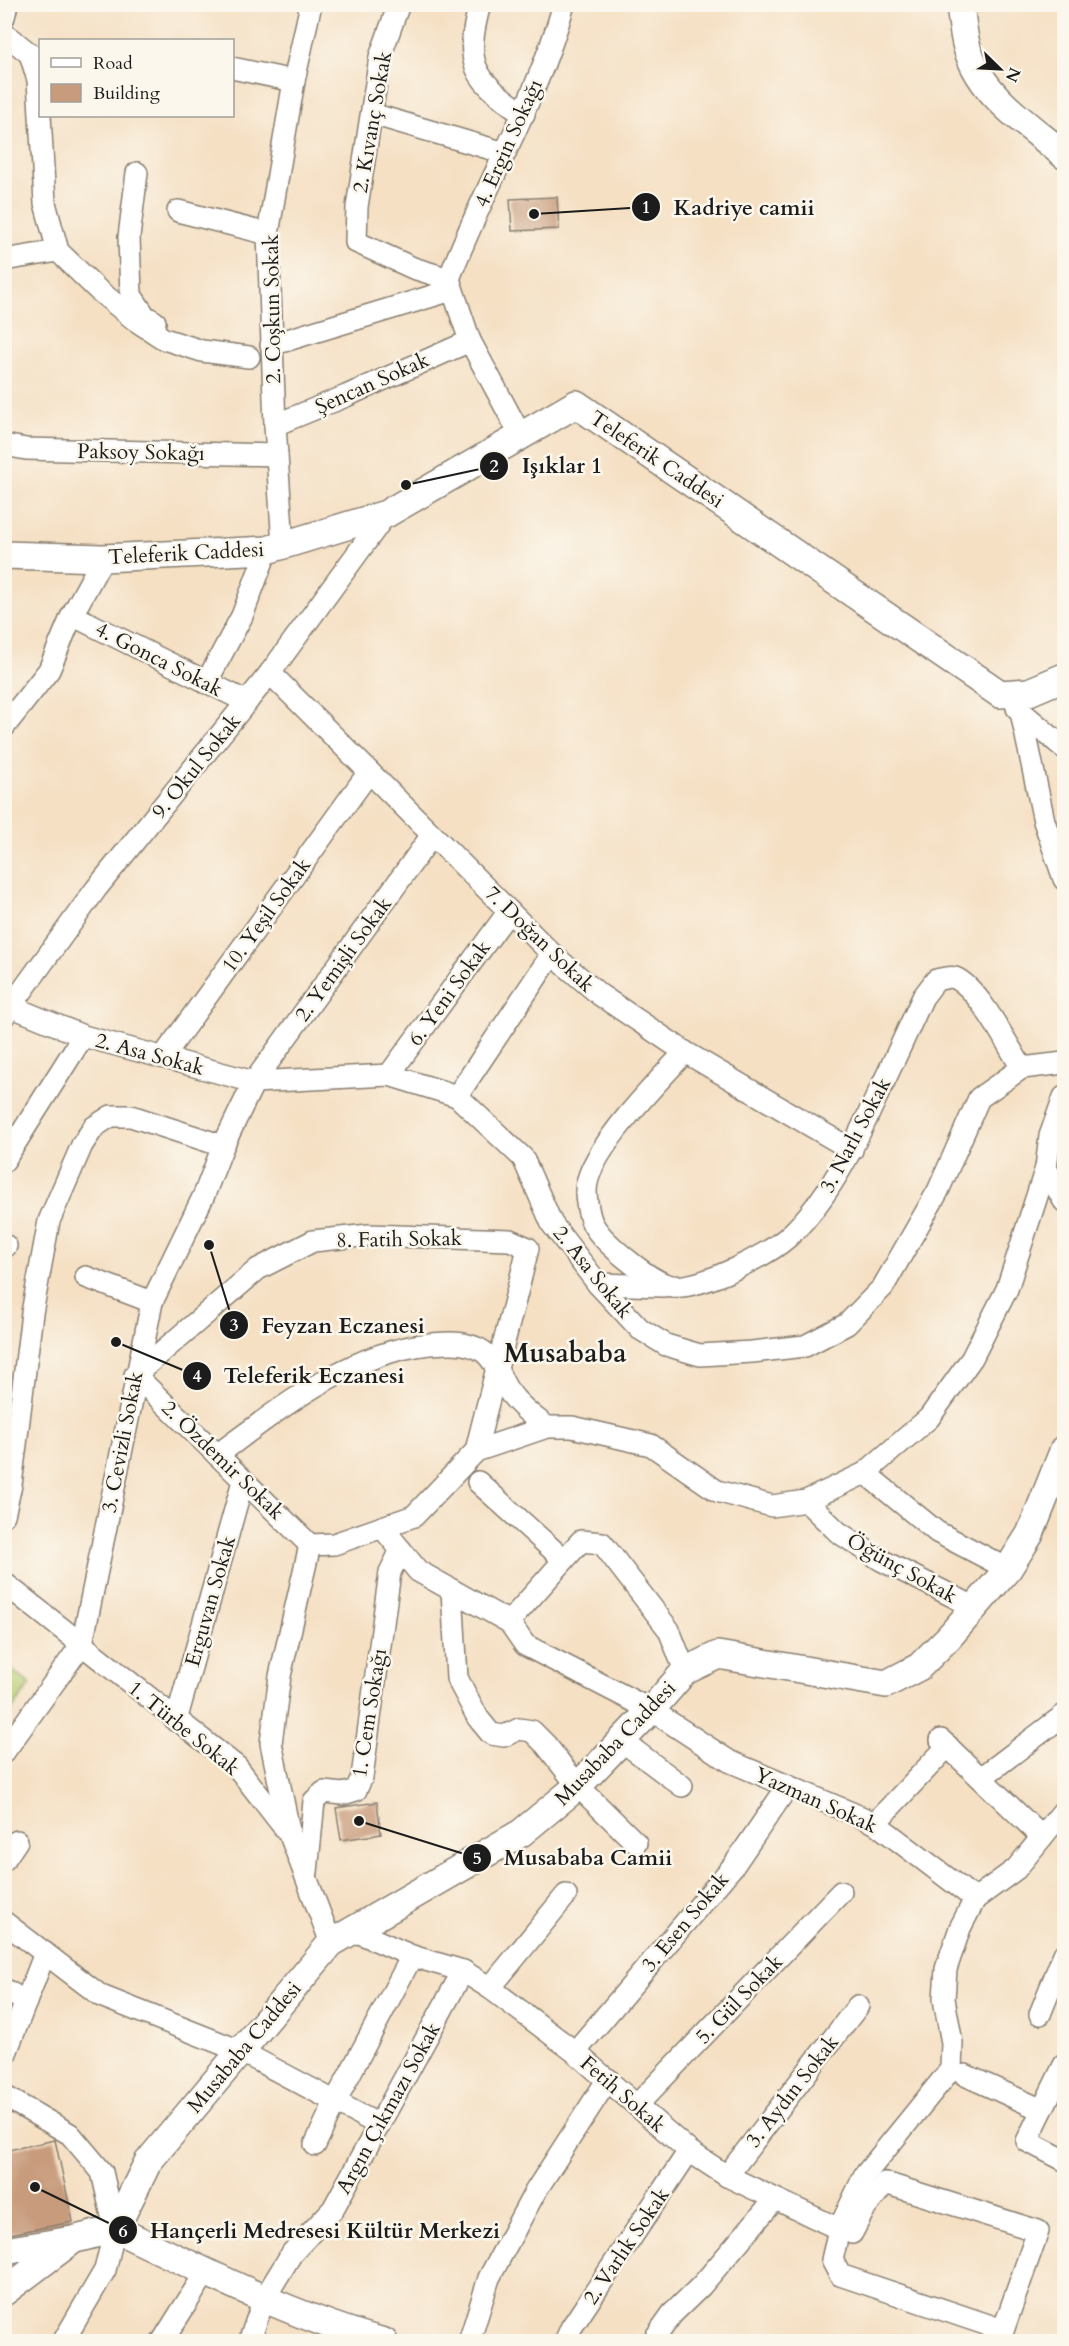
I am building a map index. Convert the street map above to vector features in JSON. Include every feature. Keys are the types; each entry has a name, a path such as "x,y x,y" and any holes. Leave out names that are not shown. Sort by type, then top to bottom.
{"main road":[{"path":"960,4 967,49 977,74 988,91 1065,155"},
{"name":"Teleferik Caddesi","path":"4,555 104,558 275,548 386,514 576,404 1000,694"},
{"path":"1000,694 1029,692 1065,676"},
{"name":"Musababa Caddesi","path":"116,2229 148,2162 240,2051 343,1937 521,1833 578,1786 685,1671 718,1655 886,1684 919,1667 949,1637 1008,1569 1030,1534 1065,1449"},
{"path":"4,2251 72,2240 116,2229 264,2299 378,2341"},
{"path":"4,2292 72,2240"}],"street":[{"path":"4,17 7,4"},
{"name":"2. Coşkun Sokak","path":"275,548 277,454 268,234 294,81 311,4"},
{"name":"2. Kıvanç Sokak","path":"399,4 380,57 357,207 356,242 451,285"},
{"path":"480,4 472,32 474,68 494,93 524,114"},
{"name":"4. Ergin Sokağı","path":"451,285 463,243 524,114 564,4"},
{"path":"4,33 30,54 38,80 39,98"},
{"path":"234,68 294,81"},
{"path":"372,114 505,153"},
{"path":"40,117 45,203 58,251 98,290 135,320 164,339 202,351 249,357 272,351 451,285 470,341 521,436"},
{"path":"137,173 129,237 131,295 145,316 166,329 249,357"},
{"path":"178,211 268,234"},
{"path":"4,260 58,251"},
{"name":"Şencan Sokak","path":"275,425 470,341"},
{"name":"Paksoy Sokağı","path":"4,445 26,449 277,454"},
{"name":"9. Okul Sokak","path":"7,1011 96,889 270,673 386,514"},
{"path":"206,683 275,548"},
{"path":"4,727 49,670 72,615 104,558"},
{"name":"4. Gonca Sokak","path":"72,615 247,702"},
{"name":"7. Doğan Sokak","path":"270,673 552,954 600,995 685,1052 852,1150"},
{"path":"1000,694 1065,748"},
{"path":"1021,712 1044,821 1063,869"},
{"name":"10. Yeşil Sokak","path":"163,1057 369,772"},
{"name":"2. Yemişli Sokak","path":"254,1082 432,835"},
{"name":"6. Yeni Sokak","path":"389,1076 509,911"},
{"path":"457,1096 552,954"},
{"name":"3. Narlı Sokak","path":"598,1284 672,1286 707,1280 754,1260 787,1238 822,1198 852,1150 923,997 936,980 952,977 966,985 986,1010 1022,1068"},
{"name":"2. Asa Sokak","path":"7,1011 82,1035 254,1082 389,1076 457,1096 523,1158 552,1224 598,1284 640,1329 666,1345 700,1354 752,1352 805,1346 847,1324 883,1287 938,1191 979,1098 1022,1068 1065,1063"},
{"path":"4,1161 82,1035"},
{"path":"672,1286 646,1273 615,1251 593,1225 586,1190 592,1165 622,1124 685,1052"},
{"name":"3. Cevizli Sokak","path":"82,1644 135,1375 152,1302 204,1195 223,1146 254,1082"},
{"path":"290,1835 272,1743 280,1676 310,1545 334,1544 414,1516 476,1451 547,1427 572,1427 651,1445 717,1491 772,1506 806,1501 865,1473 929,1418 972,1358 1007,1288 1047,1168 1050,1136 1065,1097"},
{"path":"4,1515 11,1485 32,1313 49,1221 82,1145 94,1127 111,1116 131,1116 223,1146"},
{"path":"1047,1168 1065,1201"},
{"name":"8. Fatih Sokak","path":"135,1375 258,1269 313,1241 369,1235 510,1240 528,1248 511,1321 496,1367"},
{"path":"86,1277 152,1302"},
{"path":"217,1455 279,1409 333,1375 404,1347 456,1342 481,1349 496,1367 507,1389 524,1410 547,1427"},
{"path":"476,1451 496,1367"},
{"name":"2. Özdemir Sokak","path":"135,1375 310,1545"},
{"path":"865,1473 938,1532 1008,1569"},
{"name":"Erguvan Sokak","path":"176,1721 243,1480"},
{"path":"478,1482 564,1560"},
{"name":"Öğünç Sokak","path":"806,1501 838,1532 881,1560 974,1607"},
{"path":"382,1527 418,1571 508,1622 581,1541 602,1543 669,1630 685,1671"},
{"name":"1. Cem Sokağı","path":"307,1879 314,1801 324,1792 343,1794 356,1790 362,1777 390,1572 401,1550"},
{"name":"1. Türbe Sokak","path":"4,1583 237,1767 290,1835 307,1879 343,1937"},
{"path":"452,1590 457,1678 478,1718 491,1734 504,1736 519,1729 532,1731 578,1786 636,1843"},
{"name":"Yazman Sokak","path":"508,1622 525,1645 651,1710 729,1761 875,1823 975,1899"},
{"path":"4,1752 82,1644"},
{"path":"981,1778 1065,1715"},
{"path":"622,1741 682,1786"},
{"path":"875,1823 944,1743 1042,1837"},
{"name":"3. Esen Sokak","path":"575,2052 734,1865 788,1786"},
{"path":"832,2260 845,2246 864,2210 885,2183 1038,2231 1001,2336 840,2275 832,2260 839,2229 864,2176 951,2069 952,2043 944,1999 946,1969 960,1928 975,1899 1016,1869 1065,1810"},
{"path":"4,1860 17,1841"},
{"name":"5. Gül Sokak","path":"637,2105 841,1892"},
{"path":"490,1988 566,1895"},
{"path":"4,1922 101,1996 240,2051 379,2125"},
{"name":"Fetih Sokak","path":"343,1937 463,1971 490,1988 575,2052 689,2151 727,2176 839,2229"},
{"path":"4,2058 45,1953"},
{"path":"1040,2014 1065,1953"},
{"path":"315,2145 335,2102 412,1956"},
{"name":"Argın Çıkmazı Sokak","path":"249,2342 264,2299 292,2253 333,2209 463,1971"},
{"path":"4,1989 26,2002"},
{"name":"3. Aydın Sokak","path":"727,2176 858,2006"},
{"path":"1063,2156 1027,2140 1064,2065"},
{"path":"965,2075 1042,2109"},
{"path":"469,2342 489,2278 525,2211 608,2079"},
{"path":"4,2096 70,2134 102,2172 116,2229 105,2270 63,2342"},
{"name":"2. Varlık Sokak","path":"565,2342 571,2328 689,2151"},
{"path":"652,2342 672,2314 701,2286 775,2199"},
{"path":"162,2342 206,2272"}],"green space":[{"path":"5,1665 30,1684 5,1720"}],"building":[{"path":"557,197 559,229 512,231 510,199"},
{"path":"377,1802 381,1834 341,1840 336,1808"},
{"path":"55,2140 73,2222 4,2235 4,2151"}],"place":[{"name":"Kadriye camii","path":"534,214"},
{"name":"Işıklar 1","path":"406,485"},
{"name":"Feyzan Eczanesi","path":"209,1245"},
{"name":"Teleferik Eczanesi","path":"116,1342"},
{"name":"Musababa Camii","path":"359,1821"},
{"name":"Hançerli Medresesi Kültür Merkezi","path":"35,2187"}],"district":[{"name":"Musababa","path":"565,1353"}]}
